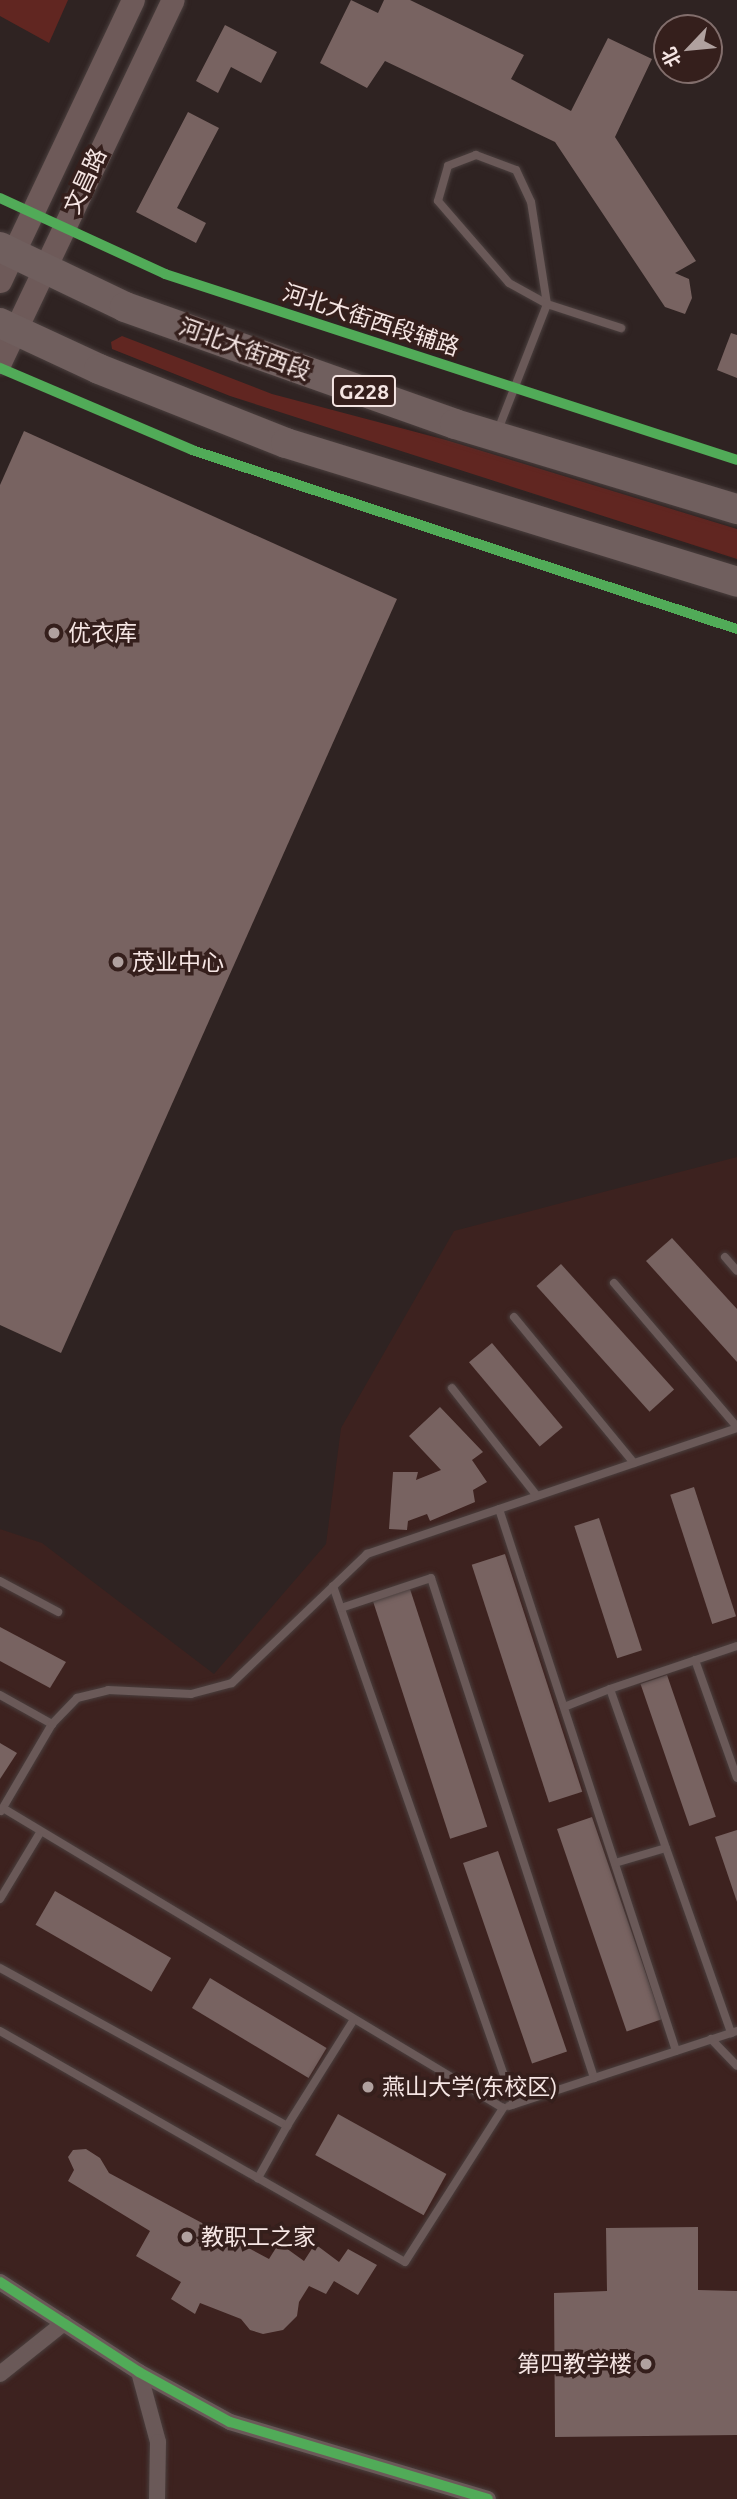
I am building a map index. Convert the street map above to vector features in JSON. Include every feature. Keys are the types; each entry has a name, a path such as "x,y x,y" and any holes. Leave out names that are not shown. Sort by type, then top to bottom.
{"highway":[{"name":"河北大街西段","path":"7,249 125,307 496,436 737,509"},
{"path":"8,327 99,369 286,443 737,582"}],"main road":[{"name":"文昌路","path":"0,281 7,249 133,0"},
{"name":"文昌路","path":"0,362 8,327 46,266 173,0"}],"street":[{"path":"0,2282 139,2372 230,2422 488,2499"},
{"path":"0,2374 64,2323"},
{"path":"139,2372 158,2442 157,2499"}],"lane":[{"path":"496,436 547,304 531,202 516,170 476,155 448,166 438,201 509,283 547,304 621,328"},
{"path":"725,1257 737,1271"},
{"path":"503,2108 41,1831 1,1810 52,1724 77,1698 108,1690 191,1694 232,1683 367,1554 737,1427 614,1283"},
{"path":"514,1317 634,1463"},
{"path":"452,1388 537,1496"},
{"path":"499,1509 676,2051"},
{"path":"341,1608 431,1578 594,2078"},
{"path":"0,1581 58,1612"},
{"path":"333,1586 514,2104"},
{"path":"564,1707 737,1646"},
{"path":"695,1660 737,1778"},
{"path":"0,2031 405,2262 503,2108 734,2032 610,1689"},
{"path":"0,1695 52,1724"},
{"path":"0,1899 41,1831"},
{"path":"615,1863 666,1848"},
{"path":"0,1968 287,2126"},
{"path":"258,2178 354,2019"},
{"path":"711,2039 737,2066"}],"shaded area":[{"path":"0,0 68,0 49,43 0,16"},
{"path":"122,336 272,394 446,440 737,529 737,559 230,396 112,349 111,342"},
{"name":"燕山大学(东校区)","path":"737,1157 737,2499 0,2499 0,1529 42,1543 214,1674 326,1544 341,1428 454,1231"}],"building":[{"path":"351,0 378,13 384,0 410,0 524,55 511,79 571,111 608,38 652,59 615,137 696,261 675,273 689,279 692,298 685,314 665,307 555,142 385,61 367,88 320,63"},
{"path":"225,25 277,52 261,83 231,67 218,93 196,81"},
{"path":"188,112 219,128 177,208 206,223 196,243 136,212"},
{"path":"731,333 737,335 737,378 717,370"},
{"name":"茂业中心","path":"24,431 397,599 61,1353 0,1325 0,485"},
{"path":"672,1238 737,1309 737,1362 646,1261"},
{"path":"561,1264 674,1390 650,1412 536,1286"},
{"path":"492,1343 563,1427 540,1447 469,1362"},
{"path":"440,1407 483,1452 472,1460 487,1482 473,1490 475,1502 430,1521 427,1514 408,1521 407,1530 389,1529 393,1472 418,1472 416,1480 441,1470 409,1436"},
{"path":"694,1487 736,1616 712,1624 670,1495"},
{"path":"599,1518 642,1650 617,1658 574,1526"},
{"path":"505,1554 582,1792 549,1803 472,1565"},
{"path":"410,1589 487,1827 450,1839 373,1601"},
{"path":"0,1627 66,1662 50,1688 0,1661"},
{"path":"667,1675 716,1817 689,1826 641,1684"},
{"path":"0,1743 17,1753 0,1779"},
{"path":"592,1817 662,2019 627,2031 557,1829"},
{"path":"737,1830 737,1902 715,1837"},
{"path":"498,1851 567,2051 532,2063 463,1863"},
{"path":"55,1891 171,1958 152,1992 36,1925"},
{"path":"210,1978 327,2048 309,2078 192,2008"},
{"path":"338,2114 446,2174 424,2215 315,2155"},
{"name":"教职工之家","path":"86,2149 100,2158 109,2173 269,2259 279,2243 304,2261 315,2244 339,2262 348,2249 377,2265 358,2295 334,2281 326,2294 309,2286 299,2302 297,2316 283,2330 263,2334 250,2330 241,2319 200,2303 195,2314 171,2299 181,2282 136,2256 150,2231 68,2181 74,2170 68,2157 73,2150"},
{"name":"第四教学楼","path":"698,2227 698,2290 737,2291 737,2435 555,2437 554,2293 607,2291 606,2228"}],"cycle path":[{"name":"河北大街西段辅路","path":"0,198 165,274 737,460"},
{"path":"0,368 192,450 737,629"},
{"path":"0,2282 139,2372 230,2422 488,2499"}],"place":[{"name":"优衣库","path":"54,633"},
{"name":"茂业中心","path":"118,962"},
{"name":"燕山大学(东校区)","path":"368,2087"},
{"name":"教职工之家","path":"187,2237"},
{"name":"第四教学楼","path":"646,2364"}]}
